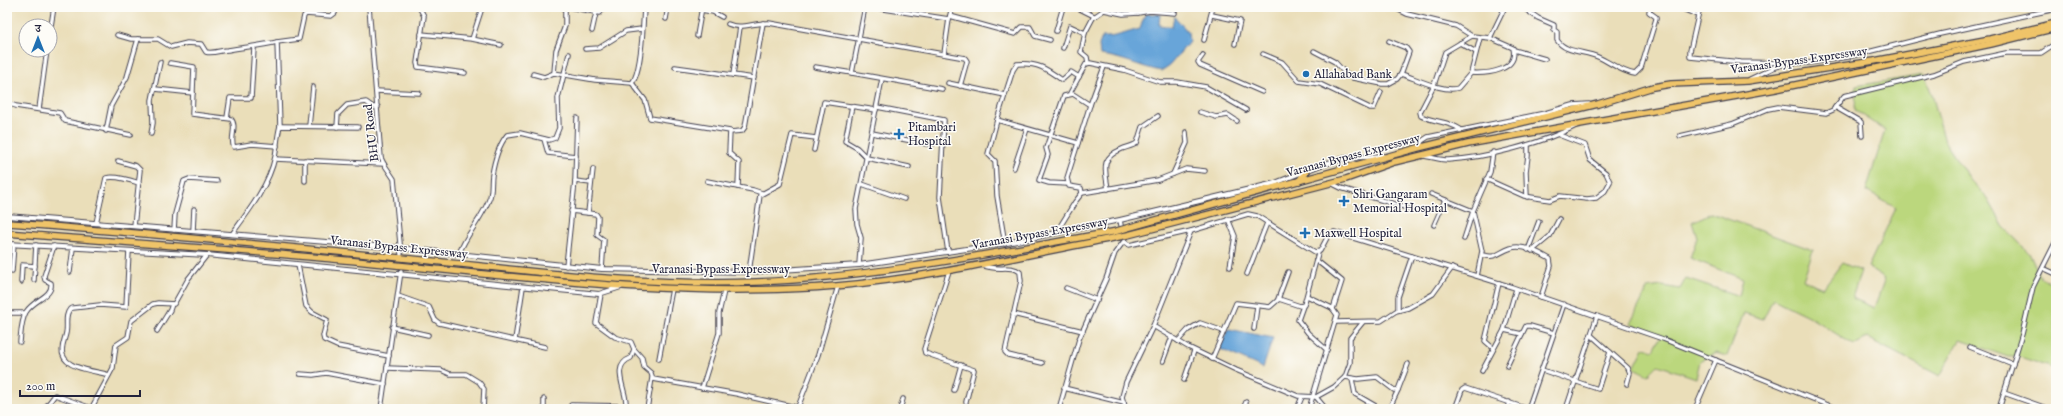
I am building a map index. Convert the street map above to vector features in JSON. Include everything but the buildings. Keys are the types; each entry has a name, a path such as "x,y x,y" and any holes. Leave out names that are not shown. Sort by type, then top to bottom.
{"highway":[{"name":"Varanasi Bypass Expressway","path":"1128,232 1389,156 1598,104 1653,87 1671,84 1748,81 1882,59 1990,39 2056,23"},
{"name":"Varanasi Bypass Expressway","path":"7,233 222,249 621,287 724,290 838,286 949,270 1128,232 1346,179 1418,156 1468,144 1776,89 1991,44 2056,28"},
{"path":"1299,181 1307,171"},
{"name":"Varanasi Bypass Expressway","path":"7,223 213,240 623,279 696,282 755,282 830,277 1118,234"}],"street":[{"path":"52,18 54,7"},
{"path":"117,35 138,39 158,39 171,48 187,43 202,44 206,52 210,53 254,48 277,42 299,39 304,16 306,14 332,16 335,13 336,7"},
{"name":"BHU Road","path":"369,7 384,164 394,179 401,254"},
{"path":"419,7 424,14 417,63 418,66 465,74"},
{"path":"472,39 481,11 478,7"},
{"path":"554,73 556,50 564,30 565,7"},
{"path":"569,7 596,13 601,13 604,7"},
{"path":"632,83 637,71 644,7"},
{"path":"666,19 668,7"},
{"path":"852,73 865,7"},
{"path":"871,7 950,17 1015,34 1022,26 1030,27 1035,36 1050,40"},
{"path":"944,54 952,7"},
{"path":"1056,31 1063,7"},
{"path":"1076,7 1092,14 1094,17"},
{"path":"1138,13 1139,7"},
{"path":"1204,40 1213,7"},
{"path":"1393,7 1407,14 1456,26 1472,36 1490,38 1511,46 1514,50 1545,59"},
{"path":"1490,38 1504,7"},
{"path":"1522,7 1538,18 1554,25 1554,30 1557,32 1556,40 1562,46 1598,56 1635,74 1641,68 1656,19 1656,17 1649,12 1650,7"},
{"path":"1678,7 1697,15"},
{"path":"1700,7 1697,15 1690,57 1741,62 1789,63 1808,63 1848,57 1940,34 2056,9"},
{"path":"697,36 702,8 722,17"},
{"path":"1082,193 1081,188 1068,184 1049,183 1039,180 1048,155 1046,148 1062,98 1070,93 1088,63 1087,57 1081,52 1085,33 1094,17 1104,10 1118,14 1150,11 1175,13"},
{"path":"592,31 596,13"},
{"path":"1212,15 1240,21 1234,44"},
{"path":"533,74 544,77 554,73 632,83 645,100 650,118 728,130 730,132 744,129 763,23"},
{"path":"728,24 740,27 750,24 763,23 967,59 960,86"},
{"path":"1063,48 1070,26 1085,33"},
{"path":"733,75 740,27"},
{"path":"585,49 599,48 626,30 642,29"},
{"path":"421,34 472,39 501,45"},
{"path":"1460,129 1452,124 1421,116 1420,112 1434,85 1445,52 1472,36"},
{"path":"1401,74 1434,85 1455,89 1466,81 1471,74 1480,38"},
{"path":"106,131 111,106 127,77 138,39"},
{"path":"1314,51 1335,62 1346,74 1362,80 1388,84 1397,79 1401,74 1409,54 1408,49 1389,41"},
{"path":"232,234 264,184 275,159 280,126 277,42"},
{"path":"1460,43 1476,52"},
{"path":"1680,136 1732,124 1768,109 1778,107 1822,114 1830,112 1844,96 1949,70 1964,62 2006,53 2041,53 2056,43"},
{"path":"227,118 230,98 251,98 254,48"},
{"path":"1471,74 1506,68 1511,63 1514,50"},
{"path":"459,254 464,241 473,229 490,197 493,169 505,138 510,134 520,132 553,140 557,135 560,124 558,98 570,54"},
{"path":"1262,54 1282,62 1300,81 1320,84 1370,108 1374,108 1381,92"},
{"path":"1203,55 1199,61 1200,65 1262,92"},
{"path":"39,109 46,58"},
{"path":"151,134 153,126 152,102 160,62"},
{"path":"170,63 194,67 192,114 231,119 234,123 232,143 234,147 252,144 277,146"},
{"path":"1088,63 1124,70 1160,82 1177,82 1206,87 1246,110"},
{"path":"1748,81 1773,68 1789,63"},
{"path":"1005,244 997,196 995,161 988,154 1005,95 1017,64 1046,68 1062,80 1071,72 1079,77"},
{"path":"674,67 754,78"},
{"path":"815,67 942,89"},
{"path":"1068,184 1067,178 1090,105 1104,67"},
{"path":"859,265 861,238 857,224 856,209 882,79"},
{"path":"948,83 1005,95"},
{"path":"309,126 313,87"},
{"path":"155,89 193,93"},
{"path":"376,91 419,93"},
{"path":"1070,93 1090,105"},
{"path":"337,127 338,114 347,105 366,102 373,107 378,107"},
{"path":"814,150 824,102 944,120 940,197 948,252"},
{"path":"7,103 16,106 60,112 65,121 106,131 132,135"},
{"path":"1418,148 1422,141 1428,137 1460,129 1545,113 1573,105 1598,104"},
{"path":"852,106 845,139 867,158 909,167"},
{"path":"1835,107 1854,116 1861,122 1862,136"},
{"path":"1200,112 1216,117 1228,115 1237,121"},
{"path":"1108,189 1105,167 1109,156 1137,143 1142,127 1158,116"},
{"path":"566,266 576,156 577,118"},
{"path":"997,120 1078,143"},
{"path":"1418,156 1448,160 1493,152 1528,145 1559,135 1581,124"},
{"path":"280,126 358,127"},
{"path":"1014,168 1027,129"},
{"path":"730,132 728,152 730,156 739,162 738,187"},
{"path":"1173,174 1187,142 1186,132"},
{"path":"872,133 932,145"},
{"path":"708,181 762,193 778,186 782,181 792,135 816,138"},
{"path":"1486,179 1527,197 1550,200 1560,196 1592,199 1603,194 1608,188 1610,182 1608,176 1590,160 1585,145 1559,135"},
{"path":"544,139 548,153 576,156"},
{"path":"1527,197 1526,171 1528,145"},
{"path":"1464,239 1491,165 1493,152"},
{"path":"7,216 401,248 602,269 749,272 859,265 1005,244 1120,220 1275,183 1346,158 1389,156"},
{"path":"275,159 384,164"},
{"path":"305,160 305,181"},
{"path":"118,161 138,167 140,170 134,226"},
{"path":"588,213 593,169"},
{"path":"1056,233 1082,193 1158,180 1186,169 1205,171"},
{"path":"96,223 106,178 126,179 139,183"},
{"path":"174,230 175,214 184,181 189,179 217,181"},
{"path":"574,181 591,183"},
{"path":"1330,182 1341,188 1411,209"},
{"path":"862,184 904,199"},
{"path":"749,272 758,203 762,193"},
{"path":"1430,194 1473,211"},
{"path":"1434,225 1445,200"},
{"path":"192,231 194,209"},
{"path":"571,211 596,214 598,216 596,235 604,240 602,269"},
{"path":"1473,211 1480,236 1482,255 1477,276"},
{"path":"1120,220 1124,241 1129,245 1134,245 1191,231 1248,214 1257,216 1318,253"},
{"path":"1228,219 1235,236 1230,266"},
{"path":"1530,250 1550,236 1559,219"},
{"path":"1530,250 1539,221"},
{"path":"1247,274 1267,223"},
{"path":"1126,409 1123,391 1126,382 1153,326 1191,231"},
{"path":"1327,350 1308,333 1298,320 1307,296 1318,253 1329,234 1334,232 1564,304 1663,339 1838,409"},
{"path":"1059,409 1064,388 1083,331 1115,253 1124,241"},
{"path":"1999,409 2022,334 2033,287 2056,241"},
{"path":"7,244 207,255 601,294 621,287"},
{"path":"12,271 14,244"},
{"path":"34,280 36,245"},
{"path":"20,342 25,313 33,302 48,295 50,291 51,283 45,280 44,276 54,246"},
{"path":"1482,255 1494,257 1514,247 1530,250 1548,258 1552,262 1541,297"},
{"path":"70,272 73,248"},
{"path":"109,375 66,361 62,352 66,331 66,315 70,309 73,308 100,305 126,307 130,251"},
{"path":"157,330 170,310 172,304 176,302 188,279 207,255"},
{"path":"1398,310 1398,297 1412,256"},
{"path":"1316,260 1342,281 1334,309"},
{"path":"980,263 992,269 1014,268 1020,272 1021,280 1005,353 1042,363"},
{"path":"21,282 22,265 35,266"},
{"path":"298,265 306,306 312,312 327,320 323,336 324,340 337,346 389,356"},
{"path":"1336,322 1377,323 1398,310 1408,308 1433,294 1452,268"},
{"path":"2043,268 2056,274"},
{"path":"949,270 925,353 972,368 974,371 966,402"},
{"path":"1212,359 1235,304 1238,303 1273,307 1278,299 1288,272"},
{"path":"381,409 392,327 398,296 400,273"},
{"path":"1493,348 1485,341 1499,283"},
{"path":"798,407 818,356 838,286"},
{"path":"515,340 523,287"},
{"path":"1066,288 1097,300"},
{"path":"659,359 672,289"},
{"path":"1482,371 1504,330 1516,289"},
{"path":"702,388 719,333 719,313 724,290"},
{"path":"601,294 596,323 615,337 631,342 634,349 639,353 643,365 651,373 652,378 646,409"},
{"path":"398,296 429,307 435,320 439,323 545,347"},
{"path":"1307,296 1334,309 1337,315 1315,396 1309,409"},
{"path":"1278,299 1303,306"},
{"path":"91,408 114,363 116,345 128,337 131,321 158,303 172,304"},
{"path":"1455,409 1464,388 1528,409 1564,304"},
{"path":"1254,330 1257,306"},
{"path":"7,313 25,313"},
{"path":"1013,314 1083,331"},
{"path":"1566,409 1597,316"},
{"path":"1153,326 1194,351 1236,370 1302,396 1315,396 1334,387 1346,377 1350,358 1350,338 1362,322"},
{"path":"1178,341 1188,330 1200,323 1223,331"},
{"path":"1507,366 1522,334 1528,326 1554,333"},
{"path":"392,327 428,335"},
{"path":"1504,330 1522,334"},
{"path":"1591,335 1630,371 1627,384"},
{"path":"1163,361 1172,337"},
{"path":"1970,347 2013,364"},
{"path":"569,409 571,405 605,408 626,406 627,400 620,382 622,366 624,361 630,358 634,349"},
{"path":"1184,380 1194,351"},
{"path":"1542,370 1598,389 1610,352"},
{"path":"1695,409 1716,360"},
{"path":"1389,409 1408,364"},
{"path":"954,390 961,365"},
{"path":"387,368 441,370 450,374 468,375 479,382 484,389 483,409"},
{"path":"300,374 313,375 326,373 385,384"},
{"path":"1346,377 1352,379 1377,377 1394,390 1398,390"},
{"path":"652,378 737,394 804,409"},
{"path":"1352,379 1355,394 1379,408"},
{"path":"1064,388 1124,403"},
{"path":"2004,393 2049,409"},
{"path":"45,408 55,395 91,408 98,409"},
{"path":"1297,409 1302,396"},
{"path":"1315,396 1326,409"},
{"path":"544,399 544,409"},
{"path":"900,409 903,399"},
{"path":"1243,409 1246,402"},
{"path":"1507,409 1509,402"},
{"path":"773,409 776,403"}],"green space":[{"path":"1924,75 1932,94 1945,142 1971,181 1987,197 2003,226 2029,253 2040,277 2056,287 2056,369 2020,357 2008,357 1960,340 1940,376 1867,338 1854,345 1808,316 1773,299 1763,319 1744,313 1727,356 1716,353 1700,361 1696,378 1658,365 1648,375 1634,368 1644,348 1654,350 1661,335 1630,324 1648,288 1662,286 1680,289 1686,278 1739,296 1743,279 1690,258 1697,238 1692,222 1711,213 1813,250 1803,280 1823,288 1842,263 1861,271 1852,298 1874,308 1885,278 1868,267 1896,208 1866,191 1885,130 1855,110 1856,86"}],"water":[{"path":"1145,14 1160,14 1159,25 1172,27 1174,16 1188,32 1189,42 1170,65 1161,71 1100,55 1099,45 1102,37 1116,36 1140,29"},
{"path":"1229,329 1273,338 1263,368 1218,348"}],"place":[{"name":"Allahabad Bank","path":"1306,74"},
{"name":"Pitambari Hospital","path":"899,134"},
{"name":"Shri Gangaram Memorial Hospital","path":"1344,201"},
{"name":"Maxwell Hospital","path":"1305,233"}]}
